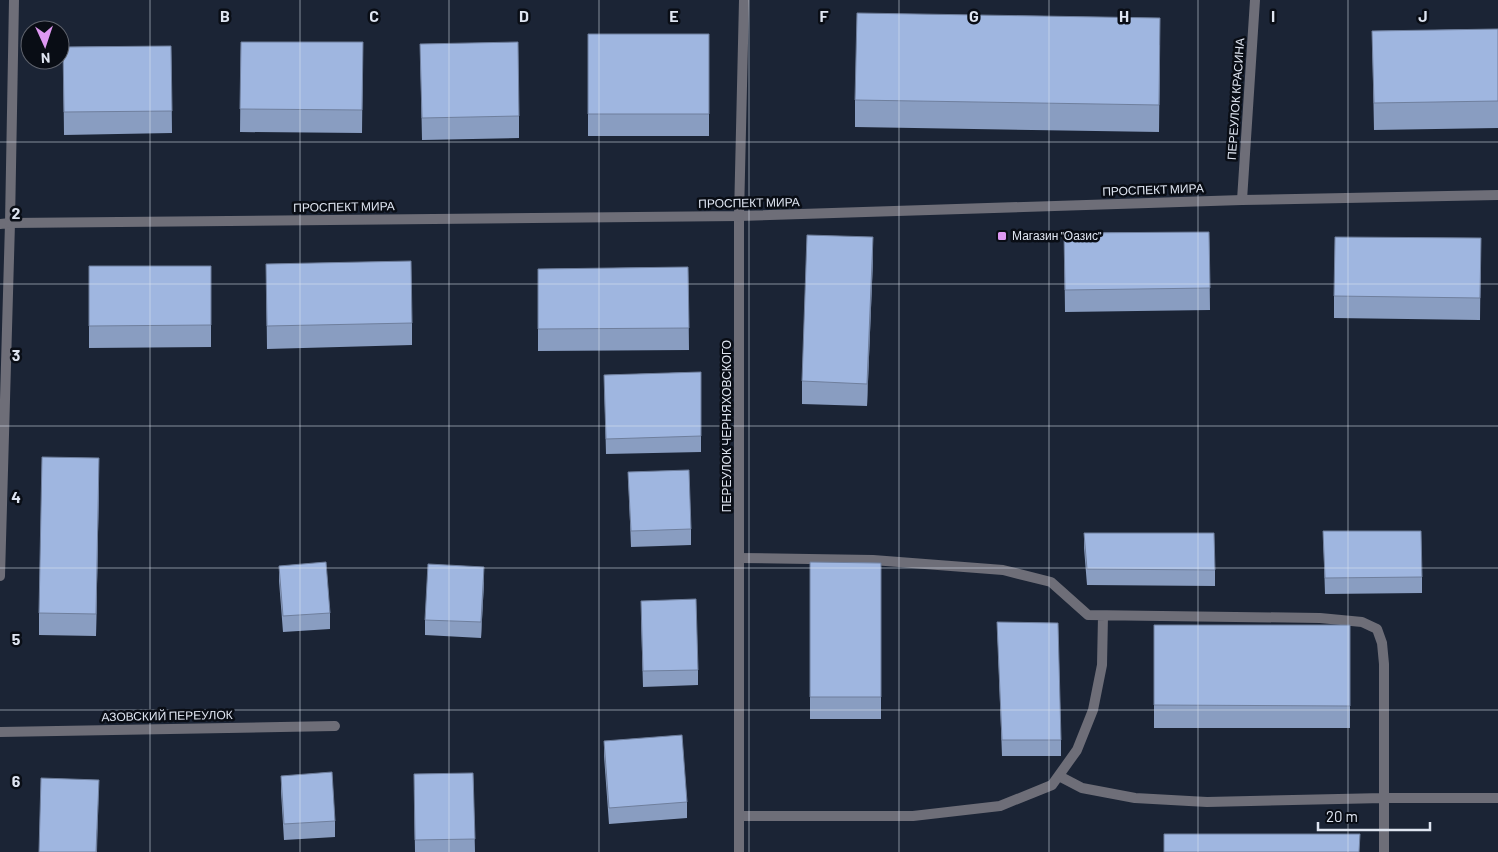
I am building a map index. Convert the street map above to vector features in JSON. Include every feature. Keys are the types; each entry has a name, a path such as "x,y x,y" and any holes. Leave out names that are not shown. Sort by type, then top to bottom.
{"street":[{"path":"0,576 5,223 14,0"},
{"name":"ПЕРЕУЛОК ЧЕРНЯХОВСКОГО","path":"739,852 739,216 744,0"},
{"name":"ПЕРЕУЛОК КРАСИНА","path":"1242,200 1254,0"},
{"name":"ПРОСПЕКТ МИРА","path":"5,223 739,216 1242,200 1498,196"},
{"path":"739,558 873,560 1003,570 1051,582 1088,615 1320,618 1362,622 1377,629 1382,643 1384,664 1384,852"},
{"path":"739,816 913,816 1000,806 1052,786 1077,750 1093,710 1102,666 1103,616"},
{"name":"АЗОВСКИЙ ПЕРЕУЛОК","path":"0,732 335,726"},
{"path":"1059,776 1082,788 1135,798 1207,802 1384,798 1498,798"}],"building":[{"path":"857,13 1160,18 1159,105 855,100"},
{"path":"1498,29 1498,101 1374,103 1372,31"},
{"path":"588,34 709,34 709,114 588,114"},
{"path":"241,42 363,42 362,110 240,109"},
{"path":"518,42 519,116 422,118 420,44"},
{"path":"171,46 172,111 64,112 63,70 70,70 70,47"},
{"path":"1209,232 1210,288 1065,290 1064,233"},
{"path":"807,235 873,237 867,384 802,381"},
{"path":"1335,237 1481,238 1480,298 1334,296"},
{"path":"411,261 412,323 267,326 266,264"},
{"path":"89,266 211,266 211,325 89,326"},
{"path":"688,267 689,328 538,329 538,269"},
{"path":"701,372 701,436 606,439 604,375"},
{"path":"42,457 99,458 96,614 39,613"},
{"path":"689,470 691,529 631,531 628,472"},
{"path":"1323,531 1421,531 1422,577 1325,578"},
{"path":"1084,533 1214,533 1215,570 1087,569"},
{"path":"326,562 330,613 283,616 279,566"},
{"path":"810,562 881,563 881,697 810,697"},
{"path":"428,564 484,567 481,622 425,620"},
{"path":"696,599 698,670 643,671 641,601"},
{"path":"997,622 1058,623 1061,740 1002,740"},
{"path":"1154,625 1350,625 1350,706 1154,705"},
{"path":"682,735 687,802 609,808 604,741"},
{"path":"332,772 335,821 284,824 281,776"},
{"path":"473,773 475,839 415,840 414,774"},
{"path":"41,778 99,780 96,852 39,852"},
{"path":"1164,834 1360,834 1359,852 1164,852"}],"place":[{"name":"Магазин \"Оазис\"","path":"1002,236"}]}
